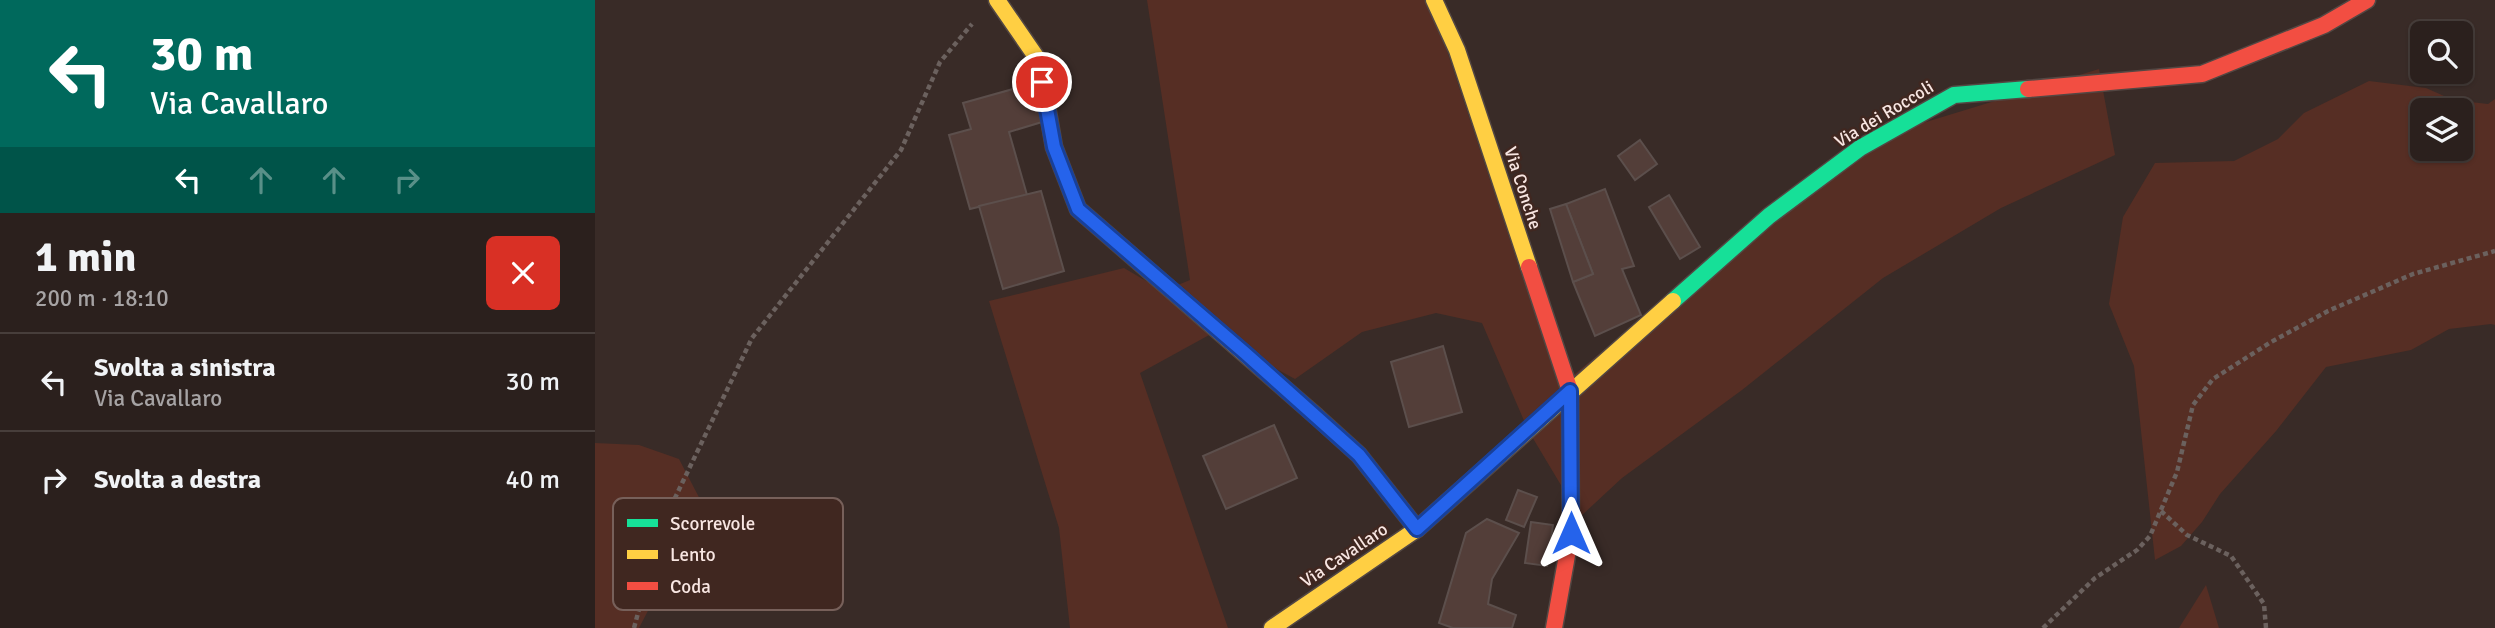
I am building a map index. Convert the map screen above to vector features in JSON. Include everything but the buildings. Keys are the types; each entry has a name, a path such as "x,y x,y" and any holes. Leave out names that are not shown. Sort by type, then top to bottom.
{"street":[{"path":"997,0 1039,61 1054,147 1078,209 1359,455 1417,529"},
{"name":"Via Conche","path":"1434,0 1457,50 1570,391"},
{"name":"Via dei Roccoli","path":"1570,391 1769,216 1860,148 1954,95 2201,74 2325,25 2367,0"},
{"path":"1554,628 1571,533 1570,391"},
{"name":"Via Cavallaro","path":"1272,628 1417,529 1570,391"}],"path":[{"path":"675,498 752,338 901,150 940,62 975,20"},
{"path":"2043,628 2095,578 2137,550 2151,536 2177,472 2193,405 2213,379 2271,342 2328,311 2413,274 2495,251"},
{"path":"2161,511 2187,535 2231,556 2264,604 2266,628"},
{"path":"634,628 639,610"}],"shaded area":[{"path":"1147,0 1430,0 1559,387 1854,144 2099,69 2115,155 2001,208 1883,278 1742,390 1622,478 1580,517 1528,430 1482,323 1436,313 1362,332 1295,379 1211,334 1140,373 1228,628 1070,628 1059,528 989,301 1124,268 1163,291 1190,280"},
{"path":"2369,81 2426,88 2448,98 2410,98 2410,161 2473,161 2473,102 2488,104 2495,99 2495,325 2449,329 2411,350 2326,367 2276,431 2220,494 2202,522 2181,546 2155,560 2134,366 2109,304 2123,217 2155,163 2234,161 2278,139 2304,113"},
{"path":"595,443 639,445 679,459 699,498 613,498 613,610 648,610 639,628 595,628"},
{"path":"2206,585 2219,628 2179,628"}],"traffic: fast":[{"path":"1673,301 1769,216 1860,148 1954,95 2028,89"}],"traffic: slow":[{"path":"997,0 1039,61 1054,147 1078,209 1316,416"},
{"path":"1434,0 1457,50 1529,267"},
{"path":"1272,628 1417,529 1673,301"}],"traffic: jam":[{"path":"2028,89 2202,74 2324,25 2367,0"},
{"path":"1529,267 1570,391 1571,533 1554,628"},
{"path":"1316,416 1359,455 1417,529"}],"route":[{"path":"1042,82 1054,147 1078,209 1359,455 1417,529 1570,391 1571,533"}]}
